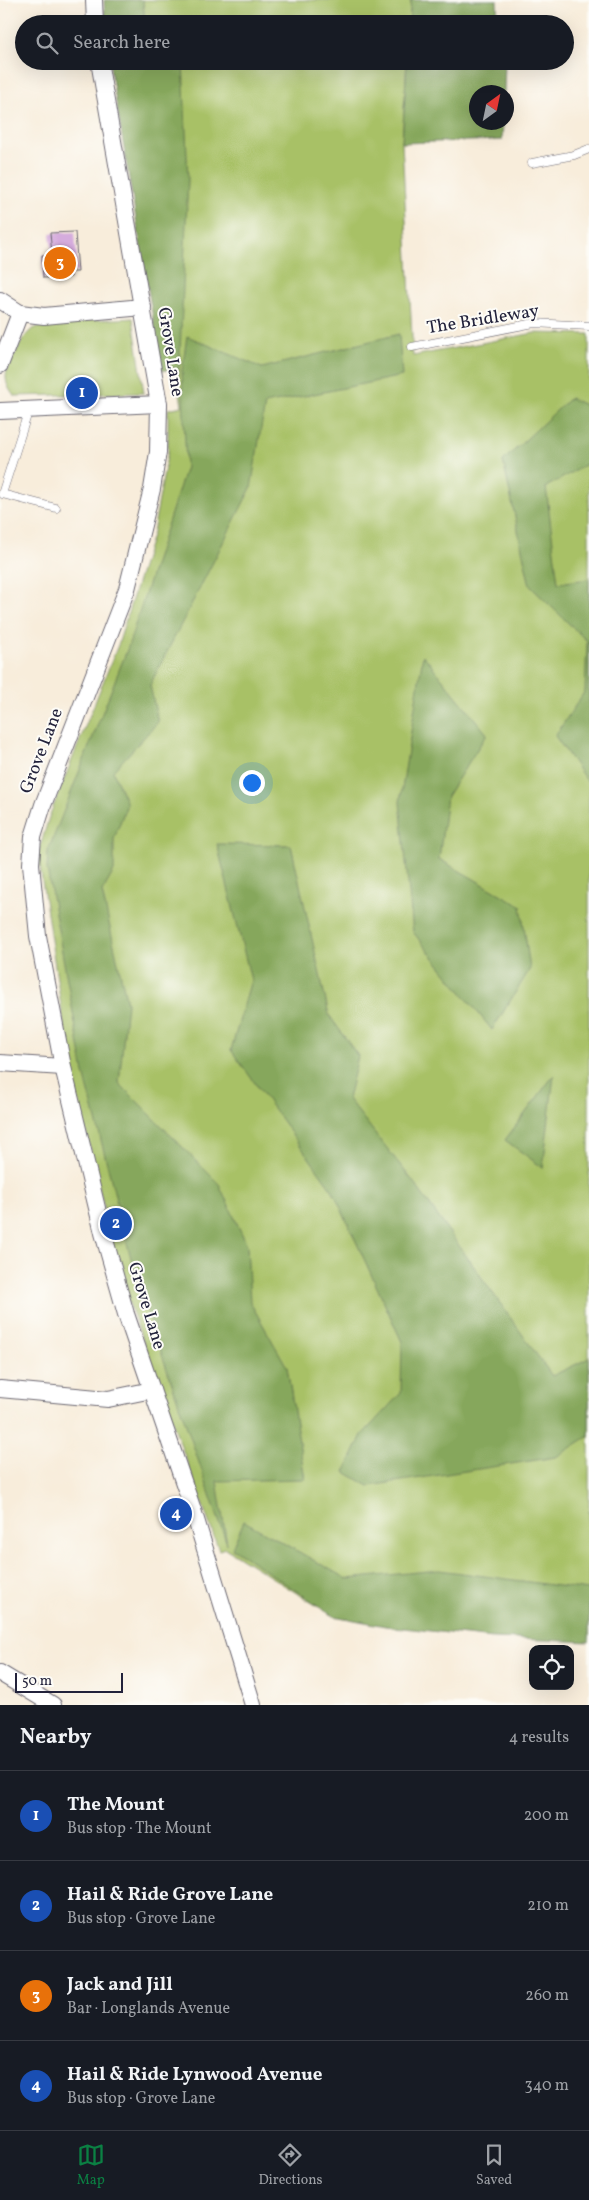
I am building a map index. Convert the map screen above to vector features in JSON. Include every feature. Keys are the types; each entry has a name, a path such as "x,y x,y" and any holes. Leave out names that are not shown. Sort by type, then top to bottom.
{"street":[{"path":"94,0 95,15"},
{"name":"Grove Lane","path":"101,70 159,404 158,452 152,489 127,589 43,804 33,837 31,864 38,936 63,1067 103,1233 126,1314 192,1510 253,1705"},
{"path":"0,300 20,313 44,316 143,307"},
{"path":"0,365 20,313"},
{"path":"0,411 159,404"},
{"path":"0,1063 63,1067"},
{"path":"0,1389 108,1399 152,1390"},
{"path":"0,1673 53,1705"}],"lane":[{"path":"532,163 574,155 589,149"},
{"name":"The Bridleway","path":"412,347 534,323 589,326"},
{"path":"29,409 2,494 56,508"}],"green space":[{"path":"104,0 143,0 144,15 105,15"},
{"path":"129,0 411,0 410,15 129,15"},
{"path":"411,0 497,0 498,15 410,15"},
{"path":"111,70 183,70 188,180 178,394 175,368 162,371"},
{"path":"130,70 406,70 402,143 413,356 534,333 589,334 589,1639 461,1633 330,1614 225,1548 219,1550 122,1284 70,1065 38,854 49,817 118,645 153,532 168,451 168,409 182,406"},
{"path":"406,70 505,70 504,85 469,85 469,130 503,130 502,140 402,143"},
{"path":"133,318 144,393 14,396 10,391 6,381 6,372 10,362 30,331 49,324 63,322"},
{"path":"399,334 402,376 265,404 251,488 150,685 158,722 113,771 127,804 114,839 114,871 102,892 127,1003 119,1083 219,1184 247,1245 250,1302 287,1367 305,1479 217,1481 227,1544 137,1282 84,1073 47,869 48,851 127,650 186,467 182,371 187,336 262,368"},
{"path":"570,398 589,407 589,463 546,487 558,583 589,579 589,784 555,736 585,691 587,641 530,586 503,461"},
{"path":"423,655 487,734 447,796 439,859 521,906 530,969 492,1030 413,932 400,802"},
{"path":"217,844 291,845 329,1015 358,1056 348,1099 412,1180 552,1376 589,1358 589,1436 556,1457 369,1486 345,1472 362,1435 401,1393 402,1342 333,1191 231,1050 251,980"},
{"path":"554,1075 543,1168 505,1140"},
{"path":"244,1521 347,1579 439,1570 589,1590 589,1642 493,1638 385,1626 334,1616 232,1548"}],"building":[{"path":"75,232 78,272 71,272 71,277 43,278 42,255 52,254 50,233"}],"place":[{"name":"Jack and Jill","path":"60,263"},
{"name":"The Mount","path":"82,393"},
{"name":"Hail & Ride Grove Lane","path":"116,1224"},
{"name":"Hail & Ride Lynwood Avenue","path":"176,1514"}]}
